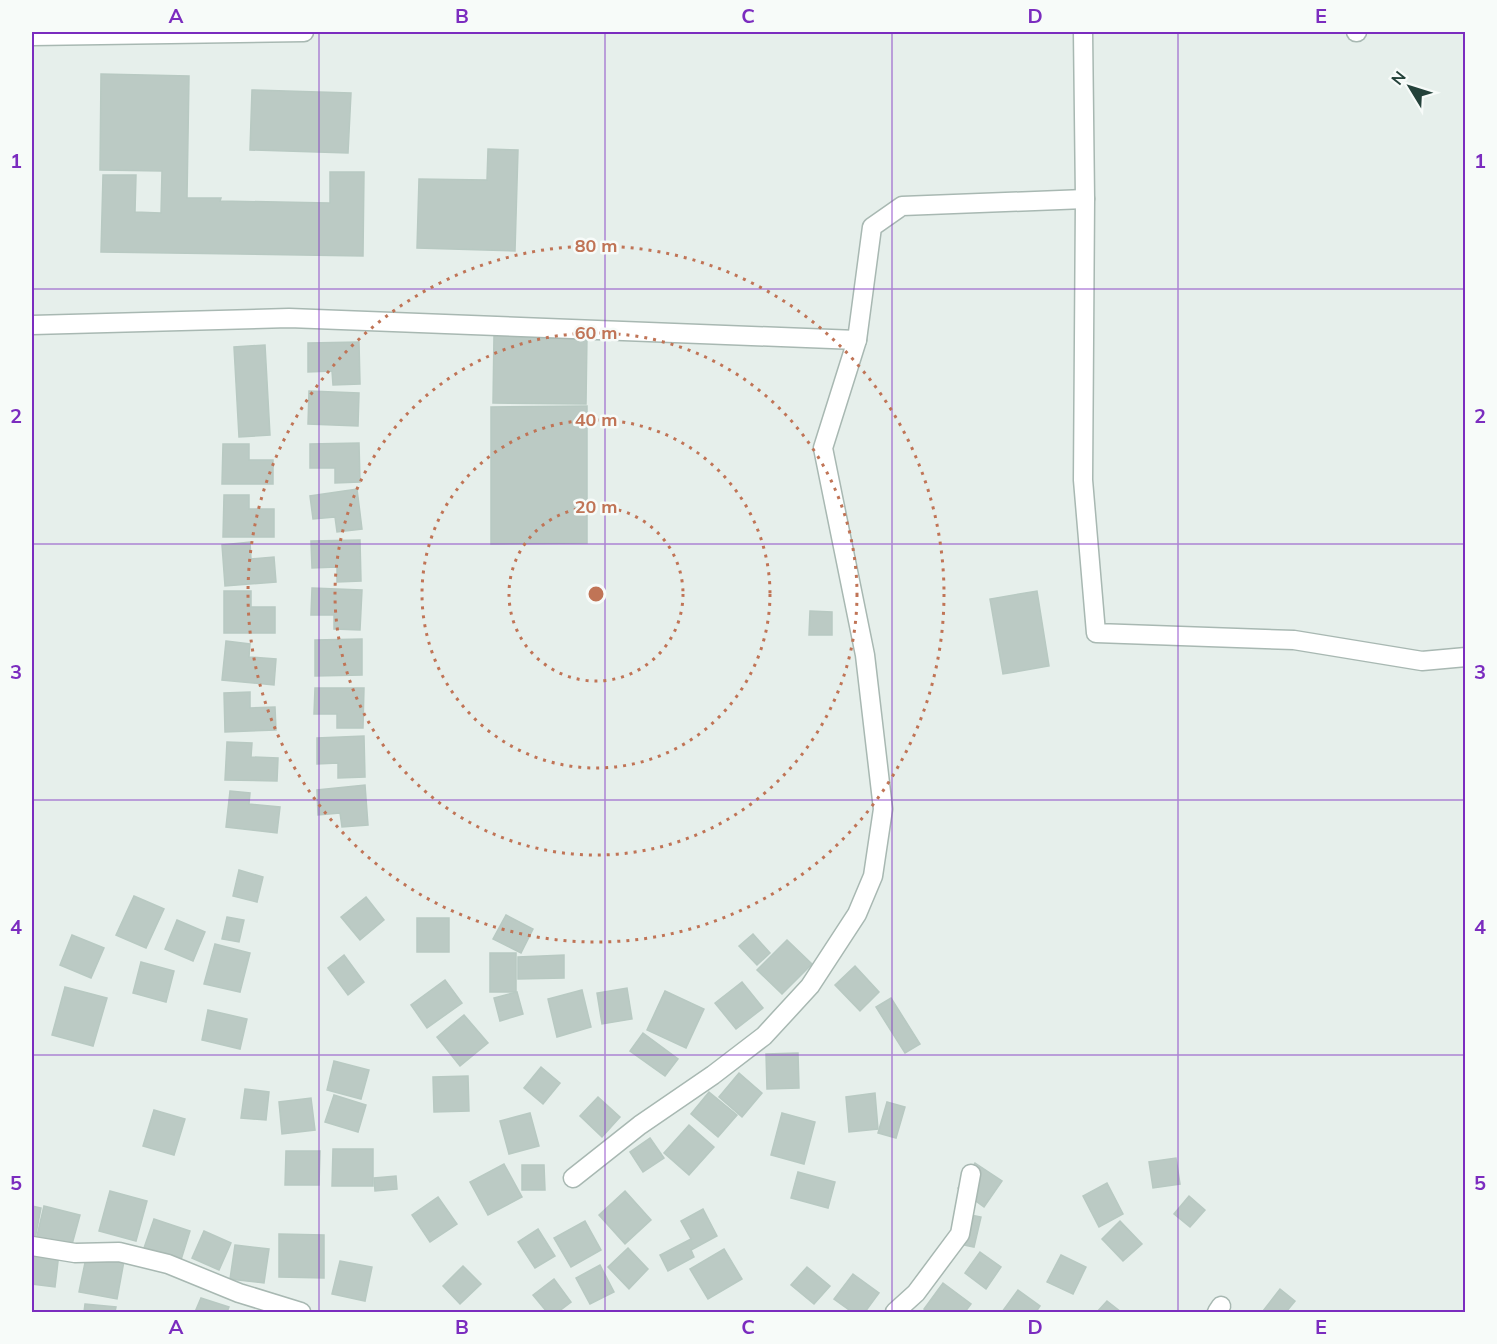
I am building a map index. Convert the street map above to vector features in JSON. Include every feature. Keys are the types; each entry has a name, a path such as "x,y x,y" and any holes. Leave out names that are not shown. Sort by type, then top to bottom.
{"street":[{"path":"32,36 304,32"},
{"path":"1083,32 1085,199 1083,480 1096,633 1294,640 1422,661 1466,657"},
{"path":"573,1178 640,1125 764,1036 810,986 857,914 873,876 883,809 865,655 823,448 857,340 872,227 902,206 1085,199"},
{"path":"32,325 289,318 857,340"},
{"path":"896,1312 916,1293 960,1234 971,1174"},
{"path":"32,1246 75,1253 119,1252 168,1264 239,1293 301,1312"}],"building":[{"path":"101,74 189,76 187,198 221,198 220,201 330,203 330,172 364,172 363,256 101,252 103,175 136,175 135,212 161,213 162,171 100,170"},
{"path":"252,90 351,93 348,153 250,150"},
{"path":"488,149 518,150 515,251 417,248 419,179 487,180"},
{"path":"494,335 587,335 586,404 493,403"},
{"path":"359,342 360,384 333,385 332,371 308,372 308,343"},
{"path":"265,345 270,435 239,437 234,347"},
{"path":"309,391 359,393 358,426 308,424"},
{"path":"587,406 587,543 491,544 491,407"},
{"path":"359,443 360,482 335,483 335,468 310,468 310,444"},
{"path":"223,444 249,444 249,460 273,460 273,484 222,484"},
{"path":"357,489 362,529 337,532 335,517 313,519 310,496"},
{"path":"224,495 249,495 249,509 274,509 274,537 223,537"},
{"path":"360,540 361,581 337,582 337,567 312,568 311,541"},
{"path":"250,542 251,559 274,557 276,582 225,586 222,545"},
{"path":"312,588 362,590 360,630 334,629 334,615 311,615"},
{"path":"224,591 251,591 251,607 275,607 275,633 224,633"},
{"path":"1037,591 1049,666 1003,674 990,599"},
{"path":"810,611 832,612 832,635 809,635"},
{"path":"362,639 362,675 315,676 315,640"},
{"path":"226,641 250,644 249,657 276,659 274,685 222,680"},
{"path":"315,688 364,688 363,728 337,728 337,714 314,714"},
{"path":"250,692 250,708 275,707 276,730 225,732 224,693"},
{"path":"364,736 365,777 338,778 338,763 317,764 317,738"},
{"path":"227,742 252,743 251,757 278,758 277,781 225,780"},
{"path":"365,785 368,825 342,827 340,813 318,815 317,790"},
{"path":"230,791 250,793 249,804 280,807 277,833 226,827"},
{"path":"239,870 263,877 257,902 233,896"},
{"path":"134,896 164,909 146,948 116,935"},
{"path":"366,897 384,920 360,940 341,917"},
{"path":"506,915 533,929 521,953 493,939"},
{"path":"227,917 244,920 239,942 222,939"},
{"path":"417,918 449,918 449,952 417,952"},
{"path":"177,920 205,932 193,961 165,949"},
{"path":"753,934 770,953 757,965 739,946"},
{"path":"72,935 104,948 91,978 60,965"},
{"path":"787,940 812,964 782,994 757,970"},
{"path":"215,944 250,953 240,992 204,984"},
{"path":"490,953 516,953 516,992 490,992"},
{"path":"344,955 364,982 348,995 328,968"},
{"path":"564,955 564,978 518,979 518,957"},
{"path":"141,962 174,971 166,1002 133,993"},
{"path":"855,966 879,992 860,1011 835,985"},
{"path":"445,980 462,1003 427,1028 411,1005"},
{"path":"742,982 763,1008 736,1029 715,1003"},
{"path":"65,987 107,998 93,1046 52,1035"},
{"path":"627,988 632,1019 602,1024 597,993"},
{"path":"582,990 591,1027 557,1037 548,999"},
{"path":"665,991 704,1009 686,1048 647,1030"},
{"path":"517,992 523,1014 500,1021 494,998"},
{"path":"891,998 920,1044 905,1053 876,1007"},
{"path":"208,1010 247,1019 240,1049 202,1040"},
{"path":"464,1015 488,1043 460,1066 437,1037"},
{"path":"643,1033 678,1059 665,1076 630,1051"},
{"path":"798,1053 799,1088 767,1089 766,1054"},
{"path":"334,1061 369,1070 361,1099 327,1090"},
{"path":"541,1067 560,1083 543,1104 524,1088"},
{"path":"739,1073 762,1093 742,1117 719,1097"},
{"path":"468,1076 469,1111 434,1112 433,1077"},
{"path":"245,1089 269,1092 266,1120 241,1118"},
{"path":"709,1092 737,1115 718,1137 691,1114"},
{"path":"875,1093 878,1129 849,1132 846,1097"},
{"path":"334,1095 366,1105 358,1132 325,1122"},
{"path":"598,1097 620,1117 602,1137 580,1116"},
{"path":"311,1098 315,1130 282,1134 279,1102"},
{"path":"887,1102 905,1107 896,1138 878,1133"},
{"path":"154,1110 185,1119 174,1155 143,1146"},
{"path":"530,1113 539,1146 509,1154 500,1121"},
{"path":"782,1113 815,1122 804,1164 771,1155"},
{"path":"689,1125 714,1147 689,1175 664,1153"},
{"path":"650,1138 664,1158 643,1172 630,1152"},
{"path":"333,1149 373,1149 373,1186 332,1186"},
{"path":"286,1151 320,1151 319,1185 285,1185"},
{"path":"1176,1158 1180,1184 1153,1188 1149,1162"},
{"path":"975,1163 1002,1181 984,1207 958,1188"},
{"path":"504,1164 522,1197 488,1215 470,1182"},
{"path":"522,1165 544,1165 545,1190 522,1190"},
{"path":"798,1172 835,1182 828,1208 791,1198"},
{"path":"396,1176 397,1189 375,1191 374,1178"},
{"path":"1107,1183 1123,1214 1099,1227 1083,1196"},
{"path":"110,1191 147,1201 136,1241 99,1231"},
{"path":"625,1191 651,1220 625,1244 599,1215"},
{"path":"1189,1196 1205,1210 1190,1227 1174,1214"},
{"path":"438,1197 457,1224 430,1242 412,1215"},
{"path":"32,1206 41,1208 35,1239 32,1238"},
{"path":"44,1206 80,1215 71,1248 36,1240"},
{"path":"703,1209 717,1236 691,1250 694,1257 668,1271 660,1255 691,1239 681,1221"},
{"path":"961,1213 981,1217 974,1247 954,1243"},
{"path":"154,1219 190,1231 180,1263 143,1251"},
{"path":"585,1221 601,1250 571,1267 554,1238"},
{"path":"1120,1221 1142,1244 1123,1261 1102,1239"},
{"path":"538,1229 555,1256 535,1268 518,1242"},
{"path":"204,1231 231,1243 219,1270 192,1258"},
{"path":"279,1234 324,1235 324,1278 279,1277"},
{"path":"235,1245 269,1249 264,1283 230,1279"},
{"path":"628,1248 648,1269 629,1289 608,1267"},
{"path":"32,1249 59,1253 55,1287 32,1284"},
{"path":"724,1249 742,1279 708,1299 690,1269"},
{"path":"980,1252 1001,1267 986,1289 965,1273"},
{"path":"87,1253 124,1261 117,1299 79,1292"},
{"path":"1061,1255 1086,1267 1073,1294 1047,1282"},
{"path":"340,1261 372,1267 365,1301 332,1294"},
{"path":"600,1265 614,1292 590,1304 576,1278"},
{"path":"463,1266 481,1284 460,1304 443,1286"},
{"path":"807,1267 830,1286 814,1304 791,1285"},
{"path":"853,1274 879,1293 865,1312 852,1312 834,1299"},
{"path":"554,1279 571,1302 558,1312 547,1312 533,1295"},
{"path":"943,1283 971,1304 965,1312 929,1312 924,1309"},
{"path":"1280,1289 1295,1301 1286,1312 1263,1311"},
{"path":"1018,1290 1040,1306 1036,1312 1002,1312"},
{"path":"201,1298 229,1307 227,1312 195,1312"},
{"path":"1107,1301 1121,1312 1097,1312"},
{"path":"85,1304 116,1307 115,1312 84,1312"}]}
